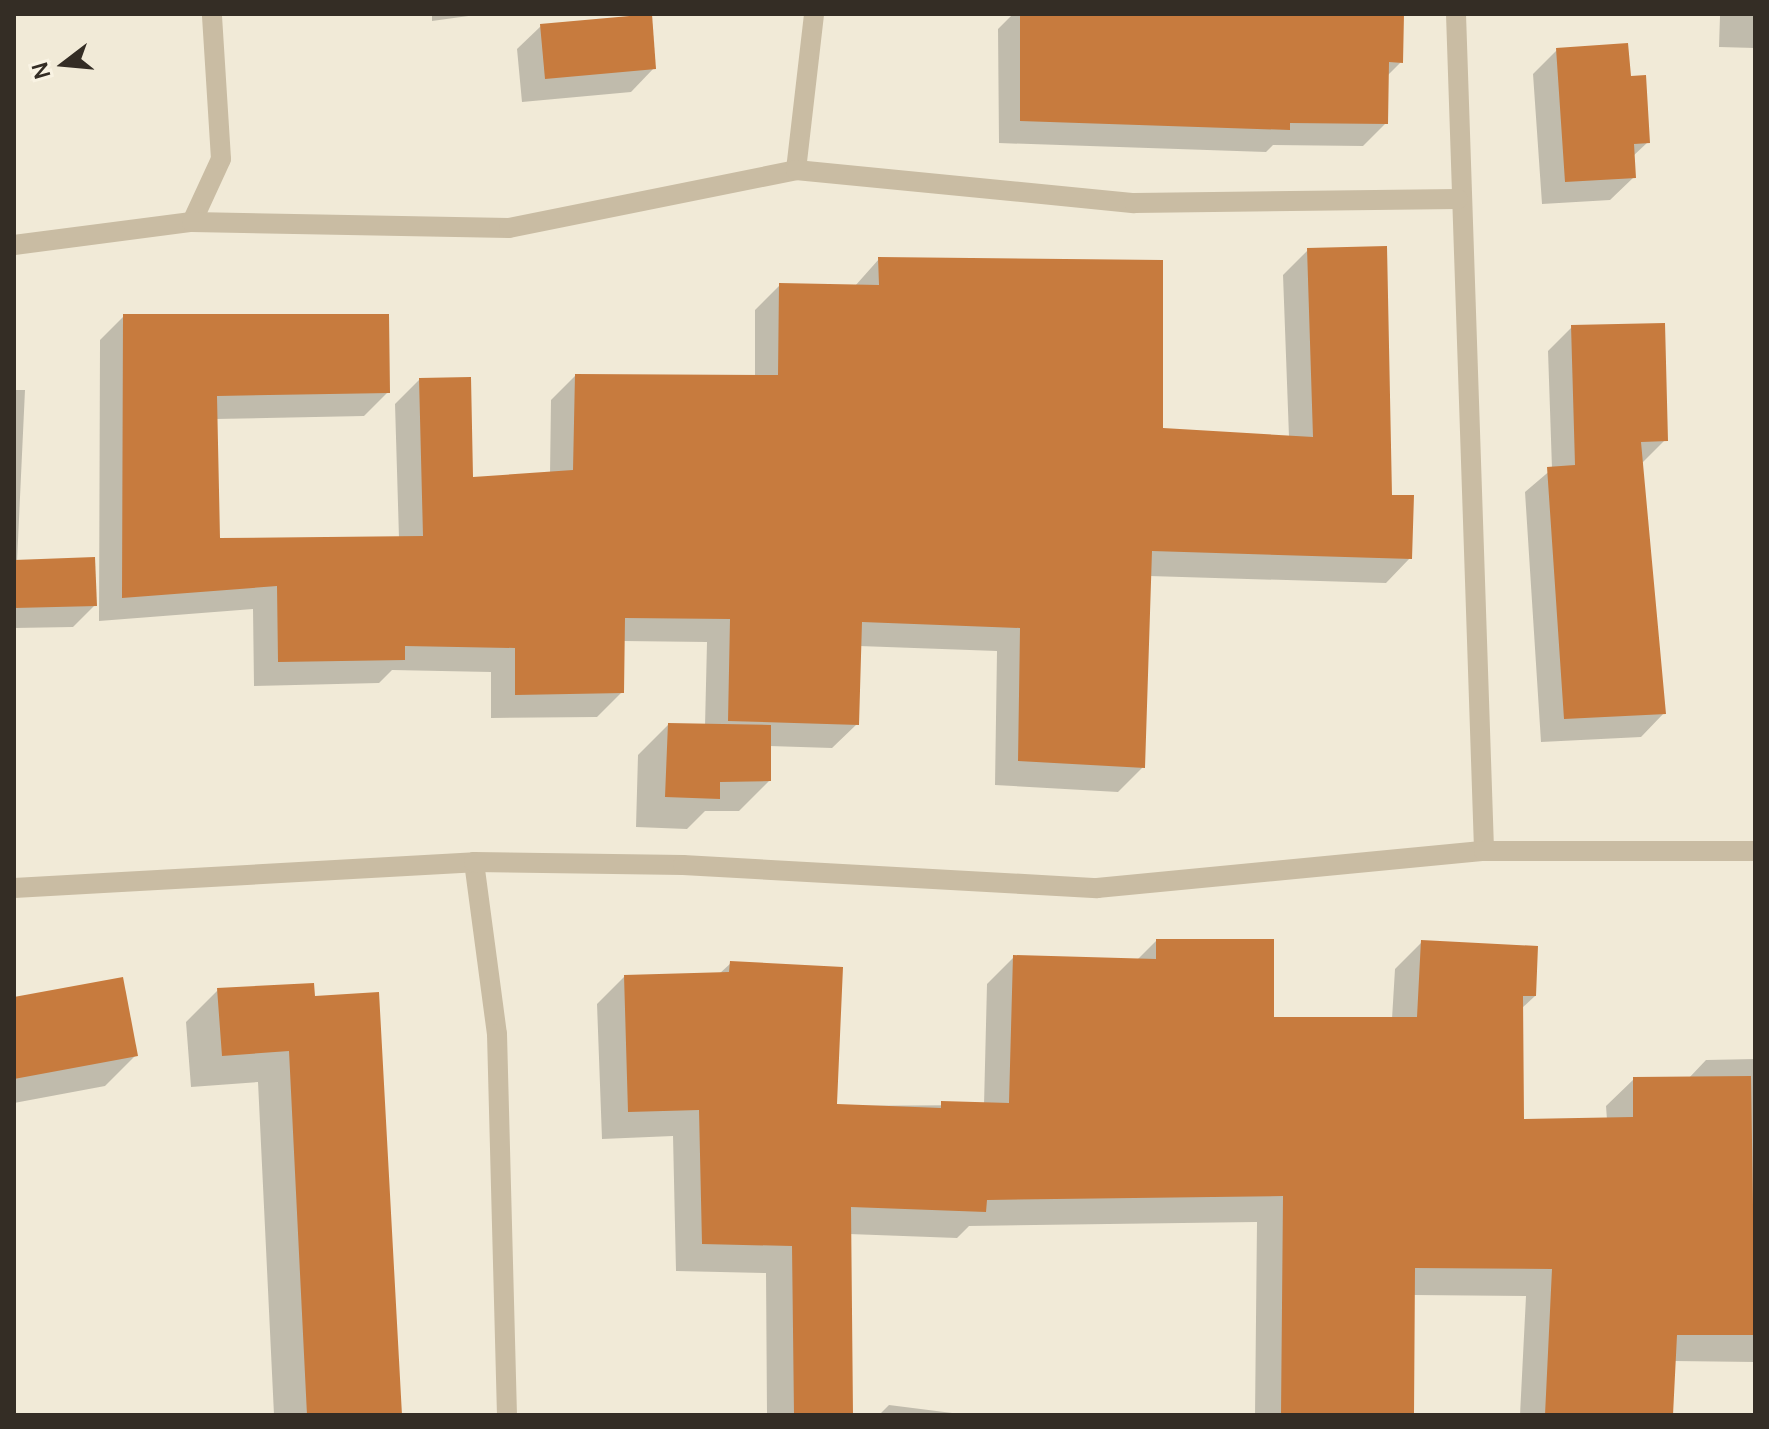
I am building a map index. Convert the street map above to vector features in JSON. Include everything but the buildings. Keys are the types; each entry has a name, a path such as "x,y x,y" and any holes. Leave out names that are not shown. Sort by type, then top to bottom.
{"street":[{"path":"192,222 221,159 212,14"},
{"path":"796,170 814,14"},
{"path":"1456,14 1458,199 1484,851"},
{"path":"14,245 192,222 509,228 796,170 1134,203 1458,199"},
{"path":"14,888 474,862 683,865 1097,888 1484,851 1755,851"},
{"path":"474,862 497,1034 507,1415"}]}
